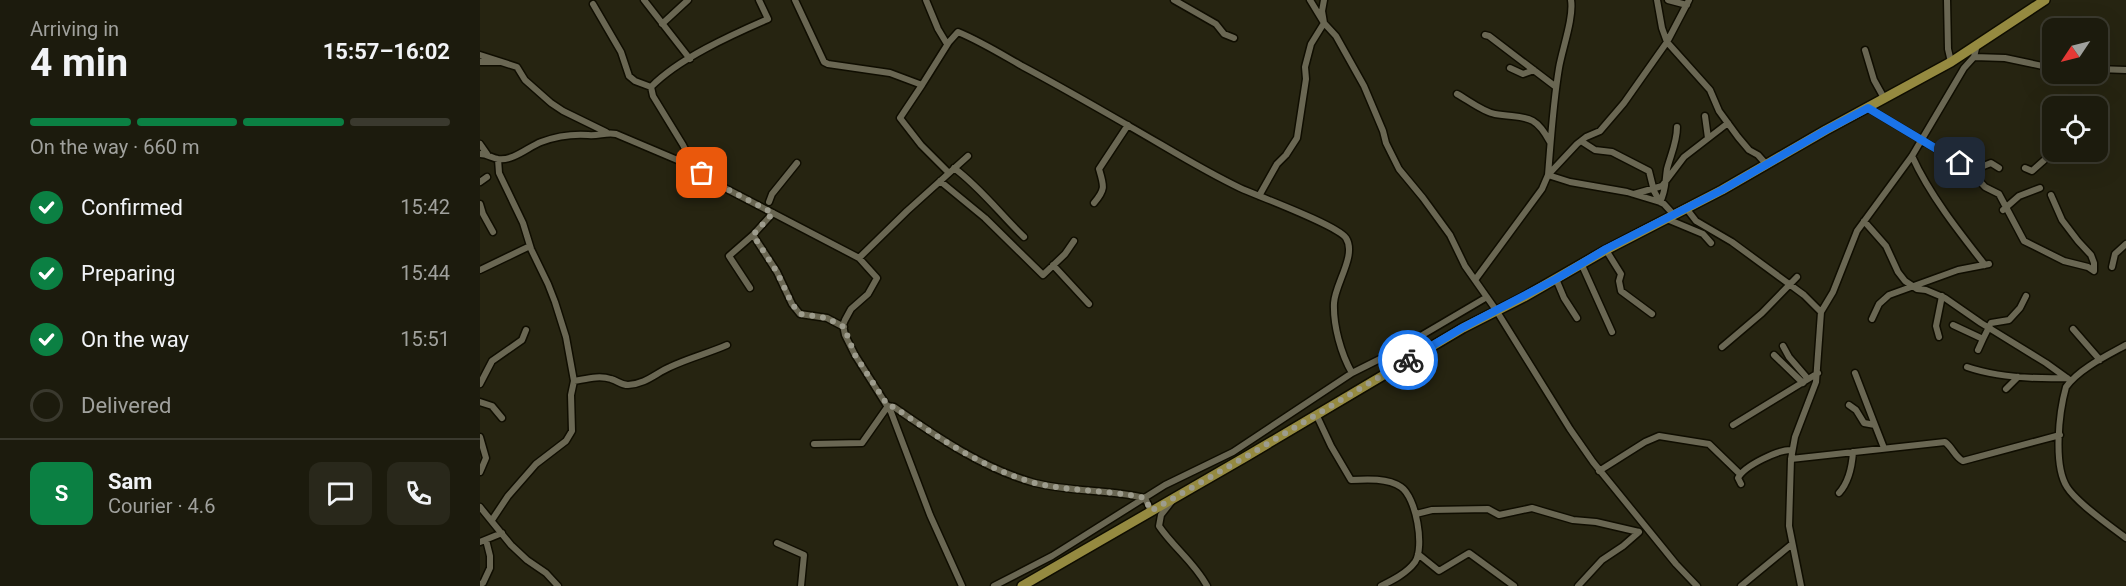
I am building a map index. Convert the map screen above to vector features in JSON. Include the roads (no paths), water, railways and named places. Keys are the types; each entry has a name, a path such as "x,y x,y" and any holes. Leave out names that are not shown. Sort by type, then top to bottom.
{"highway":[{"path":"1023,586 1462,328 1556,279 1606,249 1670,217 1951,62 2045,0"}],"street":[{"path":"645,0 690,59"},
{"path":"662,24 687,0"},
{"path":"651,87 690,59 742,30 768,20 759,0"},
{"path":"795,0 813,34 824,62 890,73 922,85"},
{"path":"926,0 947,44"},
{"path":"1174,0 1215,24 1224,34 1234,38"},
{"path":"1310,0 1323,23 1336,36 1364,86 1388,149 1399,169 1446,229 1460,257 1496,310 1550,398 1599,471 1697,586"},
{"path":"1259,196 1277,164 1297,138 1307,59 1311,44 1323,23 1324,0"},
{"path":"1475,280 1542,189 1548,175 1556,87 1561,51 1571,12 1571,0"},
{"path":"1657,0 1667,42 1710,90 1719,111 1749,150 1758,155 1766,164"},
{"path":"1548,175 1581,141 1600,131 1612,118 1667,42 1688,2 1668,0"},
{"path":"1947,0 1951,62"},
{"path":"593,4 621,52 629,76 651,87"},
{"path":"1024,237 997,211 977,186 952,171 921,145 900,118 947,44 958,32 1128,125 1208,173 1341,232 1347,238 1350,250 1336,291 1334,309 1342,348 1352,373"},
{"path":"1485,35 1556,87"},
{"path":"1801,586 1792,544 1789,513 1791,459 1795,436 1813,394 1818,373 1821,312 1833,292 1857,231 1912,156 1964,69 1974,57 1977,44"},
{"path":"1865,50 1874,80 1884,98"},
{"path":"480,55 518,67 525,80 532,84 538,93 563,111 606,132 638,142 694,167 721,186 859,258 877,278 868,294 851,309 844,327 855,355 888,406 930,514 962,586"},
{"path":"1974,57 2005,58 2042,66"},
{"path":"480,62 505,62"},
{"path":"1510,68 1523,74 1534,70"},
{"path":"2108,69 2126,70"},
{"path":"651,87 653,96 694,167"},
{"path":"1457,94 1493,114 1533,119 1542,127 1551,142"},
{"path":"1868,108 1971,171 1985,187 1999,194 2004,208 2024,241 2064,261 2088,267 2094,271 2091,255 2062,220 2051,195"},
{"path":"1705,116 1708,138"},
{"path":"1633,194 1653,190 1666,182 1684,157 1728,123"},
{"path":"1094,202 1103,192 1104,183 1099,169 1128,125"},
{"path":"1659,202 1665,193 1669,164 1677,143 1677,127"},
{"path":"480,144 483,154 498,159 521,154 540,142 559,137 596,135 606,132"},
{"path":"1581,141 1595,150 1612,152 1649,171 1653,190 1659,202"},
{"path":"859,258 968,156"},
{"path":"1872,319 1879,304 1889,295 1958,270 1987,265 1944,211 1912,156"},
{"path":"492,520 508,496 536,464 566,441 572,431 571,395 574,381 561,321 523,223 499,172 498,159"},
{"path":"2025,168 2032,171 2042,162"},
{"path":"764,208 772,194 797,164"},
{"path":"1971,171 1990,164 1999,168"},
{"path":"1548,175 1570,182 1633,194 1664,204 1670,217 1703,234 1711,243"},
{"path":"480,182 487,177"},
{"path":"939,181 985,218 1043,275 1074,241"},
{"path":"2004,208 2019,196 2040,188"},
{"path":"769,202 772,212"},
{"path":"480,204 493,232"},
{"path":"1686,208 1701,225 1732,242 1816,304 1821,312"},
{"path":"750,288 729,256 753,235 772,212"},
{"path":"1864,221 1886,246 1898,272 1912,286 1941,296 2070,379"},
{"path":"753,235 800,314 827,318 844,327"},
{"path":"2112,267 2115,254 2126,243"},
{"path":"480,270 530,246"},
{"path":"1606,249 1621,274 1620,291 1652,314"},
{"path":"1581,263 1612,332"},
{"path":"1053,265 1089,304"},
{"path":"1722,347 1762,313 1797,276"},
{"path":"1556,279 1564,298 1577,318"},
{"path":"1939,337 1936,326 1941,296"},
{"path":"1978,350 1991,323 2009,320 2020,308 2026,296"},
{"path":"994,586 1052,556 1165,485 1233,452 1352,373 1487,297"},
{"path":"1953,325 1983,339"},
{"path":"2073,329 2100,360"},
{"path":"480,384 492,361 522,340 526,330"},
{"path":"574,381 595,378 612,379 627,385 640,383 667,368 727,345"},
{"path":"1967,367 1985,374 2070,379 2126,345"},
{"path":"1784,346 1805,381"},
{"path":"1774,355 1805,381"},
{"path":"1733,425 1818,373"},
{"path":"1856,373 1884,448"},
{"path":"2006,389 2018,377"},
{"path":"2070,379 2065,392 2060,435 2060,470 2068,489 2077,499 2126,538"},
{"path":"480,402 492,405 502,418"},
{"path":"1850,405 1864,423 1875,425"},
{"path":"888,406 894,407 976,459 1018,477 1045,484 1145,498"},
{"path":"814,444 862,443 888,406"},
{"path":"1316,414 1351,480 1369,479 1396,484 1408,493 1416,514 1418,554 1415,562 1381,586"},
{"path":"1791,459 1945,442 1953,447 1958,458 1963,461 2060,435"},
{"path":"1599,471 1645,442 1659,436 1709,444 1740,474"},
{"path":"480,437 486,458 480,472"},
{"path":"1741,484 1738,478 1740,474 1783,449 1792,450"},
{"path":"1839,493 1849,475 1853,452"},
{"path":"1176,496 1161,514 1159,525 1207,586"},
{"path":"1145,498 1151,511"},
{"path":"480,507 526,560 546,573 558,586"},
{"path":"1416,514 1432,510 1488,509 1499,515 1532,508 1573,520 1596,522 1639,532"},
{"path":"1578,586 1602,560 1639,532 1648,528"},
{"path":"480,584 483,583 490,568 490,555 483,541 502,533"},
{"path":"777,543 804,555 801,586"},
{"path":"1741,586 1792,544"},
{"path":"1418,554 1439,571 1469,553 1514,586"}]}
